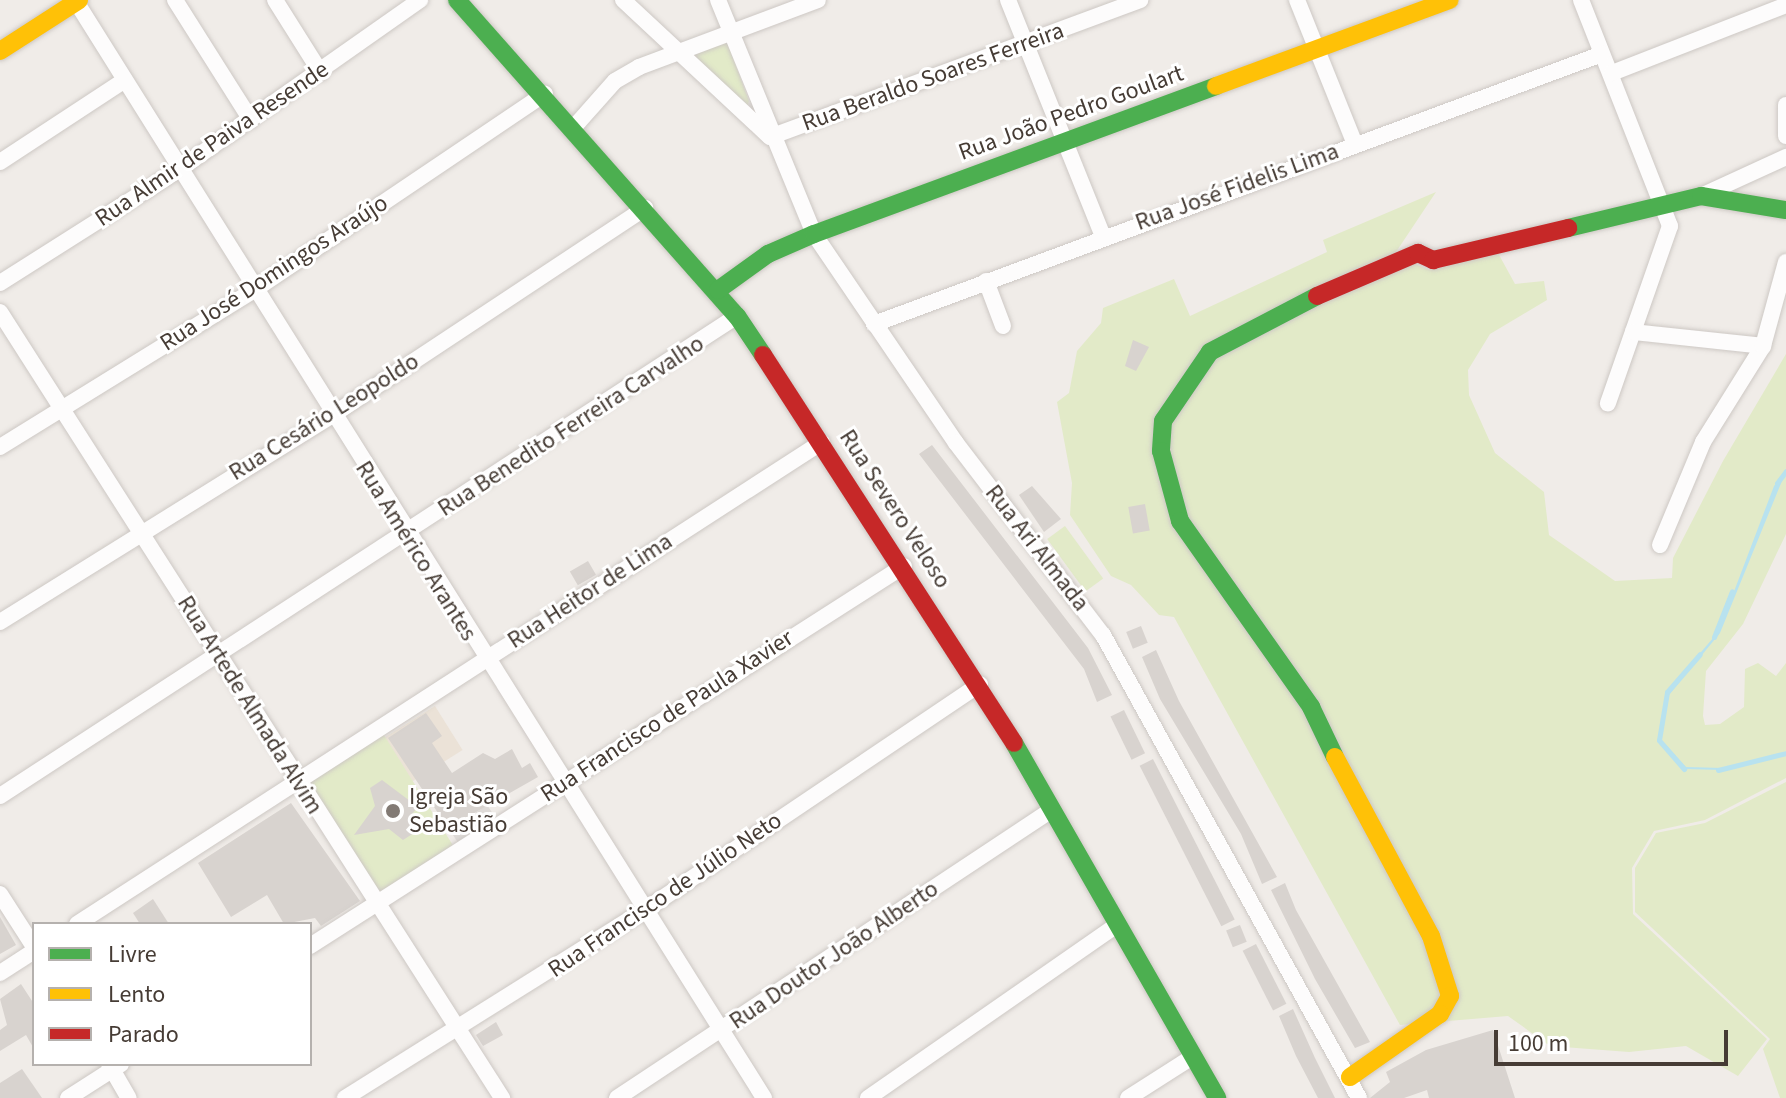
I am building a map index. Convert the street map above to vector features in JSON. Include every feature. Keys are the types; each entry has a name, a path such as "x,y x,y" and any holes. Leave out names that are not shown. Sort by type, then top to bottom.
{"street":[{"path":"175,0 251,120"},
{"path":"275,0 321,73"},
{"name":"Rua Almir de Paiva Resende","path":"0,283 178,170 321,73 420,0"},
{"name":"Rua Severo Veloso","path":"457,0 575,126 718,290 737,316 980,684 1217,1098"},
{"path":"623,0 770,137"},
{"name":"Rua Ari Almada","path":"718,0 770,137 814,234 874,324 1103,635 1359,1098"},
{"path":"575,126 615,81 674,49 818,0"},
{"path":"1008,0 1103,236"},
{"name":"Rua Beraldo Soares Ferreira","path":"770,137 1141,0"},
{"path":"1297,0 1355,144"},
{"name":"Rua João Pedro Goulart","path":"718,290 768,254 814,234 1450,0"},
{"path":"1581,0 1670,226 1608,403"},
{"path":"0,51 77,1"},
{"name":"Rua Américo Arantes","path":"77,1 331,416 764,1098"},
{"path":"1612,73 1786,5"},
{"name":"Rua José Fidelis Lima","path":"874,324 1103,236 1602,54"},
{"path":"0,162 125,80"},
{"name":"Rua José Domingos Araújo","path":"0,447 60,407 254,290 545,94"},
{"path":"1786,105 1786,136"},
{"path":"1350,1077 1440,1014 1450,996 1431,936 1381,851 1311,707 1180,521 1161,451 1163,421 1210,352 1287,309 1418,253 1433,260 1639,206 1665,207 1701,196 1786,157"},
{"path":"1701,196 1786,210"},
{"name":"Rua Cesário Leopoldo","path":"0,622 331,416 645,208"},
{"path":"1660,545 1703,442 1763,346 1786,262"},
{"path":"986,281 1003,326"},
{"name":"Rua Artede Almada Alvim","path":"0,312 502,1098"},
{"name":"Rua Benedito Ferreira Carvalho","path":"0,796 407,534 737,316"},
{"path":"1633,332 1763,346"},
{"name":"Rua Heitor de Lima","path":"80,922 822,442"},
{"name":"Rua Francisco de Paula Xavier","path":"312,945 904,566"},
{"name":"Rua Francisco de Júlio Neto","path":"345,1098 459,1030 645,910 980,684"},
{"name":"Rua Doutor João Alberto","path":"617,1098 1050,811"},
{"path":"0,894 32,946"},
{"path":"868,1098 1117,925"},
{"path":"0,973 32,950"},
{"path":"1128,1098 1194,1056"},
{"path":"68,1098 114,1066 129,1098"}],"shaded area":[{"path":"435,706 463,750 413,781 385,737"},
{"path":"487,805 495,817 458,842 450,830"}],"green space":[{"path":"727,42 749,101 747,108 690,58 691,49"},
{"path":"1436,192 1394,255 1429,270 1498,253 1515,284 1544,281 1547,300 1490,334 1468,370 1469,395 1495,453 1544,492 1549,535 1615,581 1672,578 1673,558 1723,461 1786,354 1786,534 1743,624 1706,671 1703,716 1705,725 1720,724 1744,707 1745,669 1758,663 1776,676 1786,663 1786,778 1705,820 1654,831 1632,868 1633,914 1767,1039 1738,1076 1686,1046 1629,1052 1550,1046 1508,1016 1400,1025 1174,617 1159,615 1131,585 1111,576 1070,515 1072,483 1057,402 1069,393 1077,351 1101,323 1103,308 1174,279 1190,316 1327,252 1323,240"},
{"path":"1065,526 1103,579 1085,592 1047,539"},
{"path":"384,735 454,848 380,894 309,782"},
{"path":"1786,782 1786,1098 1780,1098 1763,1049 1770,1039 1635,912 1635,868 1656,833 1705,823"}],"water":[{"path":"1786,471 1720,633 1669,695 1661,739 1686,767 1723,768 1786,753 1723,770 1685,769 1659,740 1667,692 1719,631 1774,486"}],"building":[{"path":"1133,340 1149,347 1136,371 1125,366"},
{"path":"932,445 1088,648 1112,695 1097,702 1084,669 919,454"},
{"path":"1032,486 1061,519 1044,532 1019,495"},
{"path":"1145,504 1150,531 1133,534 1128,507"},
{"path":"588,561 596,575 578,585 570,572"},
{"path":"1141,626 1148,643 1133,649 1126,632"},
{"path":"1156,650 1179,701 1277,877 1262,884 1241,834 1160,699 1142,657"},
{"path":"1124,710 1145,753 1132,760 1111,717"},
{"path":"426,713 442,736 432,743 452,773 483,753 495,759 512,749 522,768 530,763 538,777 448,828 388,738"},
{"path":"1153,759 1235,919 1221,926 1140,766"},
{"name":"Igreja São Sebastião","path":"382,780 418,807 411,815 414,833 403,840 389,829 354,835 375,806 370,788"},
{"path":"291,803 360,901 321,926 315,918 283,922 267,895 231,917 198,863"},
{"path":"1285,883 1296,910 1370,1042 1355,1048 1315,979 1271,890"},
{"path":"153,899 168,922 139,922 133,913"},
{"path":"0,917 16,945 0,954"},
{"path":"1240,925 1247,942 1233,947 1226,931"},
{"path":"1256,944 1286,1004 1273,1011 1243,951"},
{"path":"21,984 32,1001 32,1046 26,1035 0,1051 0,1030 7,1025 0,999"},
{"path":"1293,1009 1335,1098 1318,1098 1296,1056 1279,1016"},
{"path":"496,1022 503,1035 483,1046 476,1035"},
{"path":"1493,1030 1515,1098 1429,1098 1427,1090 1404,1098 1370,1098 1390,1082 1386,1072 1426,1050"},
{"path":"22,1069 42,1098 0,1098 0,1083"}],"waterway":[{"path":"1777,483 1786,471"},
{"path":"1714,637 1732,591"},
{"path":"1684,769 1659,740 1667,692 1700,654"},
{"path":"1718,770 1786,753"}],"traffic: fast":[{"path":"457,0 737,316 763,355"},
{"path":"718,290 768,254 814,234 1216,86"},
{"path":"1568,228 1701,196 1786,210"},
{"path":"1317,296 1210,352 1163,421 1161,451 1180,521 1311,707 1335,757"},
{"path":"1014,743 1217,1098"}],"traffic: slow":[{"path":"0,51 79,0"},
{"path":"1216,86 1450,0"},
{"path":"1335,757 1431,936 1450,996 1440,1014 1350,1077"}],"traffic: jam":[{"path":"1317,296 1418,253 1433,260 1568,228"},
{"path":"763,355 1014,743"}],"place":[{"name":"Igreja São Sebastião","path":"393,811"}]}
